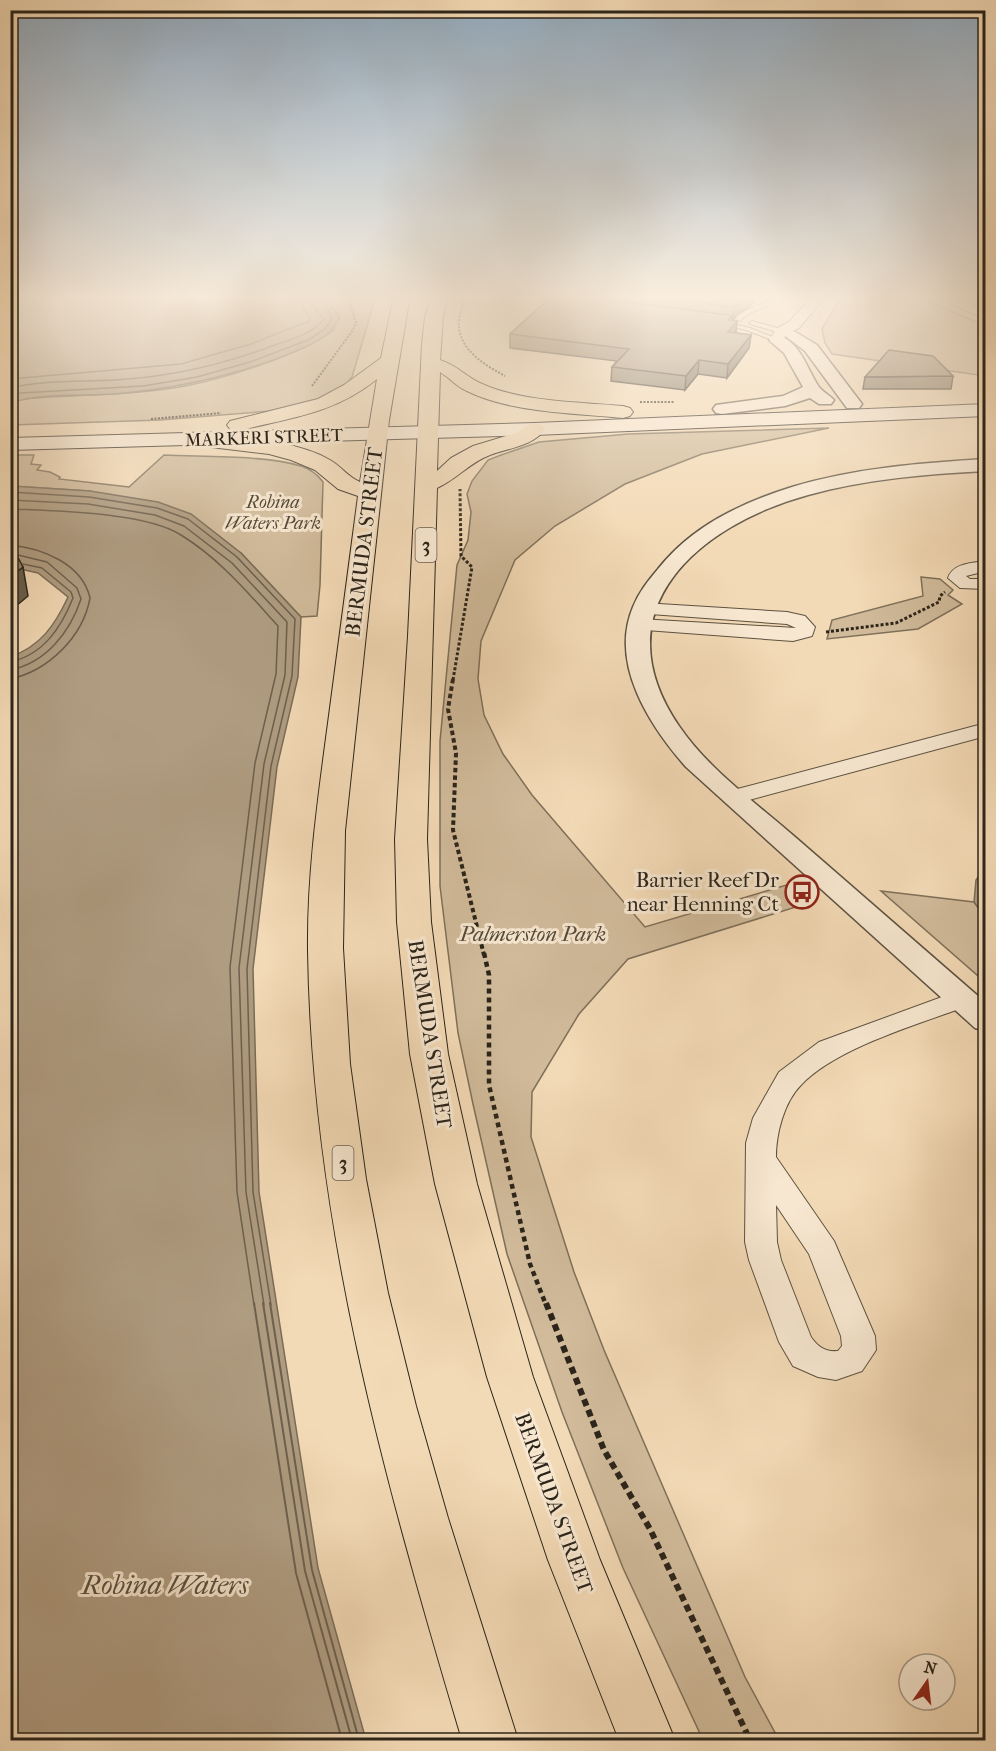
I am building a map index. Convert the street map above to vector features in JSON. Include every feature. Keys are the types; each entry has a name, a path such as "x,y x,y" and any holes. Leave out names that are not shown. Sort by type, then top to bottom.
{"main road":[{"path":"231,419 332,400 357,386 365,378"},
{"name":"BERMUDA STREET","path":"387,378 378,427 328,851 324,949 327,1036 347,1196 363,1284 386,1385 415,1499 490,1740"},
{"name":"BERMUDA STREET","path":"431,378 429,425 444,483 426,543 410,852 421,1003 435,1089 462,1214 488,1308 535,1455 586,1594 647,1740"},
{"path":"461,378 473,387 503,397 542,404 629,407"},
{"name":"MARKERI STREET","path":"429,425 535,429 986,400"},
{"name":"MARKERI STREET","path":"10,444 202,440 429,425 629,407 986,410"},
{"name":"MARKERI STREET","path":"10,432 231,419 378,427"},
{"path":"444,483 447,475 464,459 523,437 535,429"},
{"path":"202,440 269,448 298,455 324,465 346,484 370,494"}],"street":[{"path":"805,378 820,398 850,408"},
{"path":"722,409 794,398 808,393 813,378"},
{"path":"832,378 850,408"},
{"path":"986,465 909,470 855,479 801,492 753,509 709,531 683,552 658,580 641,617 639,664 657,710 686,751 734,797 986,1021"},
{"path":"986,566 958,572 957,575 959,580 974,585 986,584"},
{"path":"641,617 788,635 804,632"},
{"path":"734,797 986,729"},
{"path":"762,1160 823,1250 858,1336 859,1350 850,1361 836,1366 818,1363 805,1356 796,1342 765,1260 761,1242 761,1143 767,1119 789,1079 809,1062 853,1038 961,999"}],"path":[{"path":"307,393 318,378"},
{"path":"312,386 321,388"},
{"path":"629,407 682,401"},
{"path":"140,420 231,419"},
{"path":"444,483 459,492 461,556 472,567 448,709 456,753 453,830 489,975 489,1085 527,1253 604,1450 650,1528 750,1740"},
{"path":"804,632 815,633 896,622 939,602 940,596 959,580"}],"green space":[{"path":"219,378 351,378 322,399 270,411 160,420 11,425 11,403 20,399 124,393 165,389"},
{"name":"Palmerston Park","path":"829,428 702,454 625,484 555,526 515,560 481,641 478,679 484,715 503,754 532,795 645,927 790,884 812,902 628,959 579,1014 532,1092 531,1137 574,1272 604,1350 745,1677 779,1740 703,1740 623,1568 562,1412 507,1254 458,1033 440,886 440,741 457,565 468,540 471,512 467,494 472,481 488,460 539,442 628,434"},
{"name":"Robina Waters Park","path":"10,455 34,455 31,464 41,465 37,470 50,472 60,477 59,479 129,487 164,455 252,458 286,462 308,469 323,482 317,616 301,617 241,553 90,491 11,486"},
{"path":"921,577 940,579 953,590 948,595 962,604 918,629 827,639 832,620 923,596"},
{"path":"881,891 974,902 985,917 985,982"}],"water":[{"path":"11,378 214,378 137,392 48,396 11,403"},
{"name":"Robina Waters","path":"11,486 90,491 158,502 191,514 241,553 301,617 298,677 277,767 253,969 259,1192 318,1568 366,1740 11,1740 10,657 39,641 58,617 68,597 38,573 11,567"},
{"path":"985,867 985,917 974,902 976,880"}],"building":[{"path":"10,553 16,554 23,567 10,577"}],"place":[{"name":"Barrier Reef Dr near Henning Ct","path":"802,892"}]}
